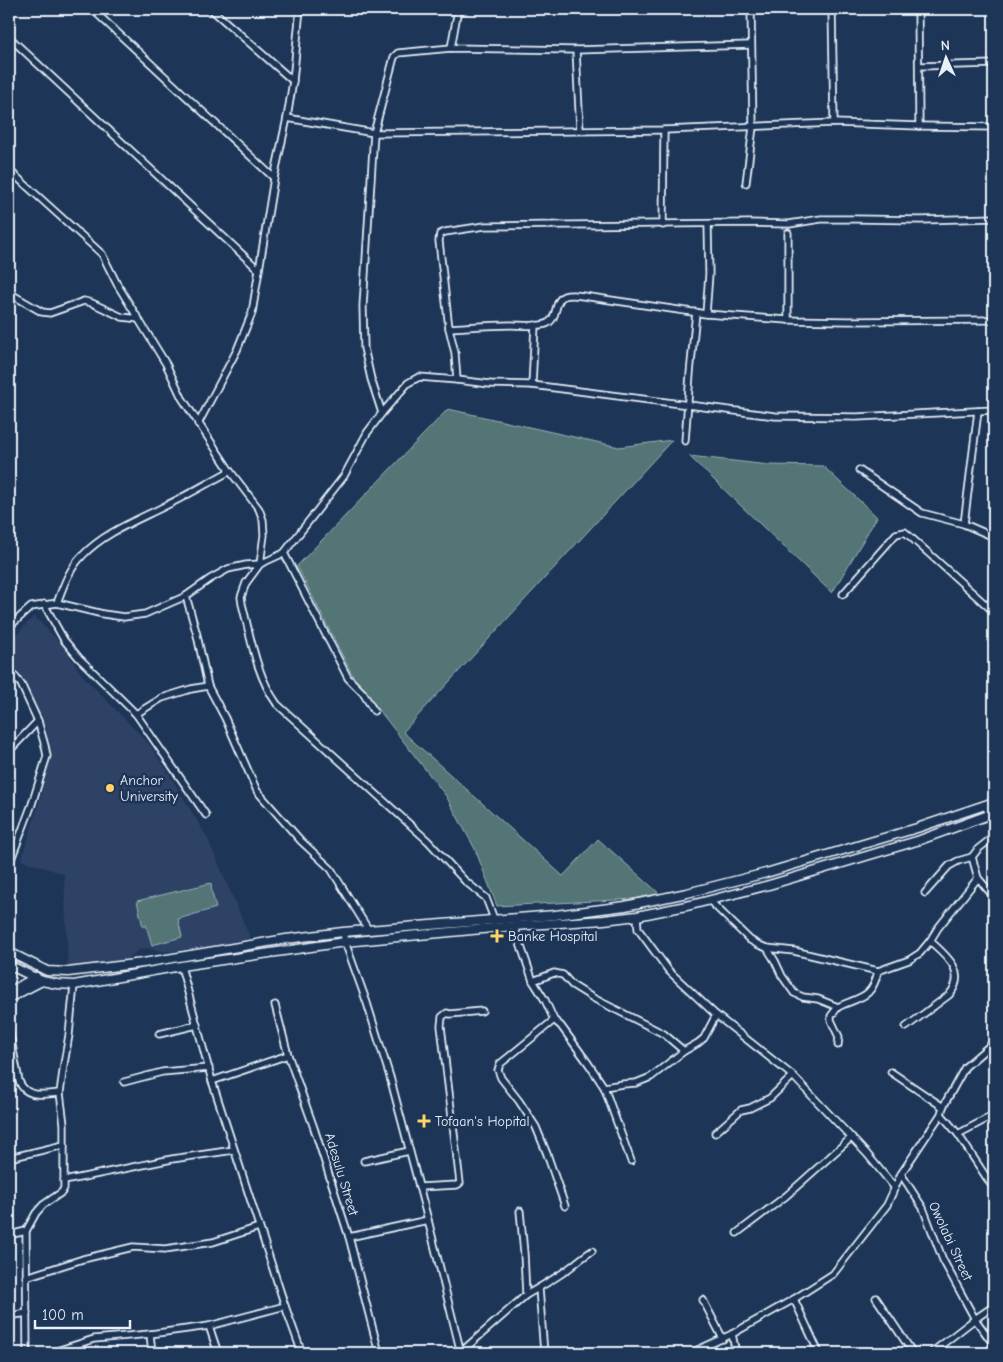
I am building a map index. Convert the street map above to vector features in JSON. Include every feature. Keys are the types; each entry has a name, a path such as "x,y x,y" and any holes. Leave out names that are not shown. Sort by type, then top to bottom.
{"street":[{"path":"92,9 274,178"},
{"path":"211,9 293,81"},
{"path":"198,424 237,350 252,313 274,178 293,81 300,9"},
{"path":"451,48 458,9"},
{"path":"746,183 753,127 751,9"},
{"path":"832,9 834,123"},
{"path":"918,9 919,126"},
{"path":"9,37 258,270"},
{"path":"382,413 371,379 364,348 364,306 374,133 394,57 398,53 451,48 576,50 751,45"},
{"path":"576,50 580,130"},
{"path":"919,66 994,64"},
{"path":"287,118 374,133 664,130 834,123 994,128"},
{"path":"663,225 664,130"},
{"path":"9,170 102,254 117,284 166,364 182,398 198,424 259,509 263,520 264,535 260,564 246,583 241,597 258,666 277,704 428,841 465,880 486,898 494,919"},
{"path":"457,380 439,241 440,234 442,233 485,226 789,224 821,219 921,220 994,218"},
{"path":"706,314 709,274 708,224"},
{"path":"788,234 788,320"},
{"path":"9,293 42,312 55,312 84,301 122,316 139,319"},
{"path":"449,328 543,325 555,316 559,300 563,296 569,295 706,314 788,320 994,320"},
{"path":"685,441 696,312"},
{"path":"532,386 535,325"},
{"path":"9,627 31,607 44,604 57,603 124,617 145,614 186,596 210,578 228,570 246,565 260,564 284,553 344,476 367,433 382,413 408,382 418,377 532,386 775,416 858,417 994,410"},
{"path":"964,524 978,411"},
{"path":"859,470 922,514 964,524 994,537"},
{"path":"57,603 68,575 81,557 96,543 112,532 230,471"},
{"path":"843,594 896,534 905,532 994,612"},
{"path":"284,553 348,678 363,693 374,711"},
{"path":"186,596 208,686 257,792 301,841 332,869 368,929"},
{"path":"44,604 64,640 79,658 136,714 206,815"},
{"path":"9,669 21,684 38,721 46,751 46,762 9,865"},
{"path":"136,714 162,698 208,686"},
{"path":"9,752 38,721"},
{"path":"9,952 47,971 68,972 143,963 286,939 368,929 555,915 624,906 687,893 766,873 917,828 994,802"},
{"path":"985,806 992,813 992,838 994,845"},
{"path":"9,965 39,979 57,984 74,985 181,966 345,942 637,916 769,884 920,840 992,813"},
{"path":"925,893 949,866 972,857 978,849 992,838"},
{"path":"972,857 978,878 994,897"},
{"path":"709,900 750,940 759,945 767,948 794,951 878,971 909,960 920,953 978,878"},
{"path":"637,916 638,929 669,971 716,1015 793,1076 852,1137 895,1188"},
{"path":"514,926 533,981 545,1000 554,1020 561,1026 604,1087 631,1161"},
{"path":"344,932 345,942 367,1003 387,1068 461,1353 526,1294 539,1288 592,1251"},
{"path":"906,1027 949,995 955,984 956,971 947,955 930,941"},
{"path":"767,948 782,976 794,993 803,997 818,998 838,1007"},
{"path":"181,966 212,1081 302,1353"},
{"path":"838,1046 839,1037 831,1016 838,1007 869,993 876,981 878,971"},
{"path":"533,981 554,973 564,975 572,985 593,998 664,1034 684,1051"},
{"path":"9,992 39,979"},
{"path":"9,998 39,979"},
{"path":"27,1353 26,1231 43,1205 63,1190 64,1124 60,1093 74,985"},
{"name":"Adesulu Street","path":"275,1005 288,1055 349,1237 379,1353"},
{"path":"419,1187 457,1186 460,1183 440,1026 442,1017 447,1013 482,1011"},
{"path":"604,1087 636,1083 651,1077 704,1038 716,1015"},
{"path":"554,1020 500,1064 498,1070 501,1078 536,1127 565,1206"},
{"path":"159,1034 197,1025"},
{"path":"9,1028 21,1087 25,1091 38,1094 60,1093"},
{"path":"691,1353 732,1334 794,1299 833,1274 888,1205 901,1174 941,1114 943,1106 965,1067 994,1042"},
{"path":"212,1081 288,1055"},
{"path":"124,1082 162,1072 209,1068"},
{"path":"891,1072 943,1106"},
{"path":"715,1133 741,1110 750,1108 770,1098 793,1076"},
{"path":"941,1114 958,1134 994,1189"},
{"path":"958,1134 994,1117"},
{"path":"737,1233 786,1196 852,1137"},
{"path":"9,1158 64,1145"},
{"path":"64,1181 172,1159 234,1150"},
{"path":"364,1161 410,1151"},
{"name":"Owolabi Street","path":"901,1174 922,1208 944,1260 976,1319 994,1345"},
{"path":"520,1211 526,1294"},
{"path":"349,1237 428,1220"},
{"path":"26,1277 84,1259 133,1247 165,1249 213,1242 259,1227"},
{"path":"9,1235 26,1231"},
{"path":"539,1288 544,1353"},
{"path":"876,1298 913,1353"},
{"path":"794,1299 818,1353"},
{"path":"703,1300 723,1339"},
{"path":"50,1353 94,1339 209,1326 285,1306"},
{"path":"935,1352 994,1306"},
{"path":"9,1316 27,1313"},
{"path":"209,1326 218,1353"},
{"path":"150,1334 152,1353"},
{"path":"732,1334 736,1353"}],"shaded area":[{"name":"Anchor University","path":"34,616 65,648 81,674 149,744 166,769 207,837 252,942 165,952 147,948 139,950 127,959 68,969 64,874 21,860 49,765 47,730 36,706 9,665 9,640"}],"green space":[{"path":"448,409 619,447 672,440 403,732 563,876 598,839 661,895 635,899 497,906 475,849 446,796 354,678 297,566"},
{"path":"689,456 769,465 823,466 877,517 832,593"},
{"path":"211,883 216,908 178,919 182,937 152,945 146,925 143,927 137,901"}],"place":[{"name":"Anchor University","path":"110,788"},
{"name":"Banke Hospital","path":"497,936"},
{"name":"Tofaan's Hopital","path":"424,1121"}]}
